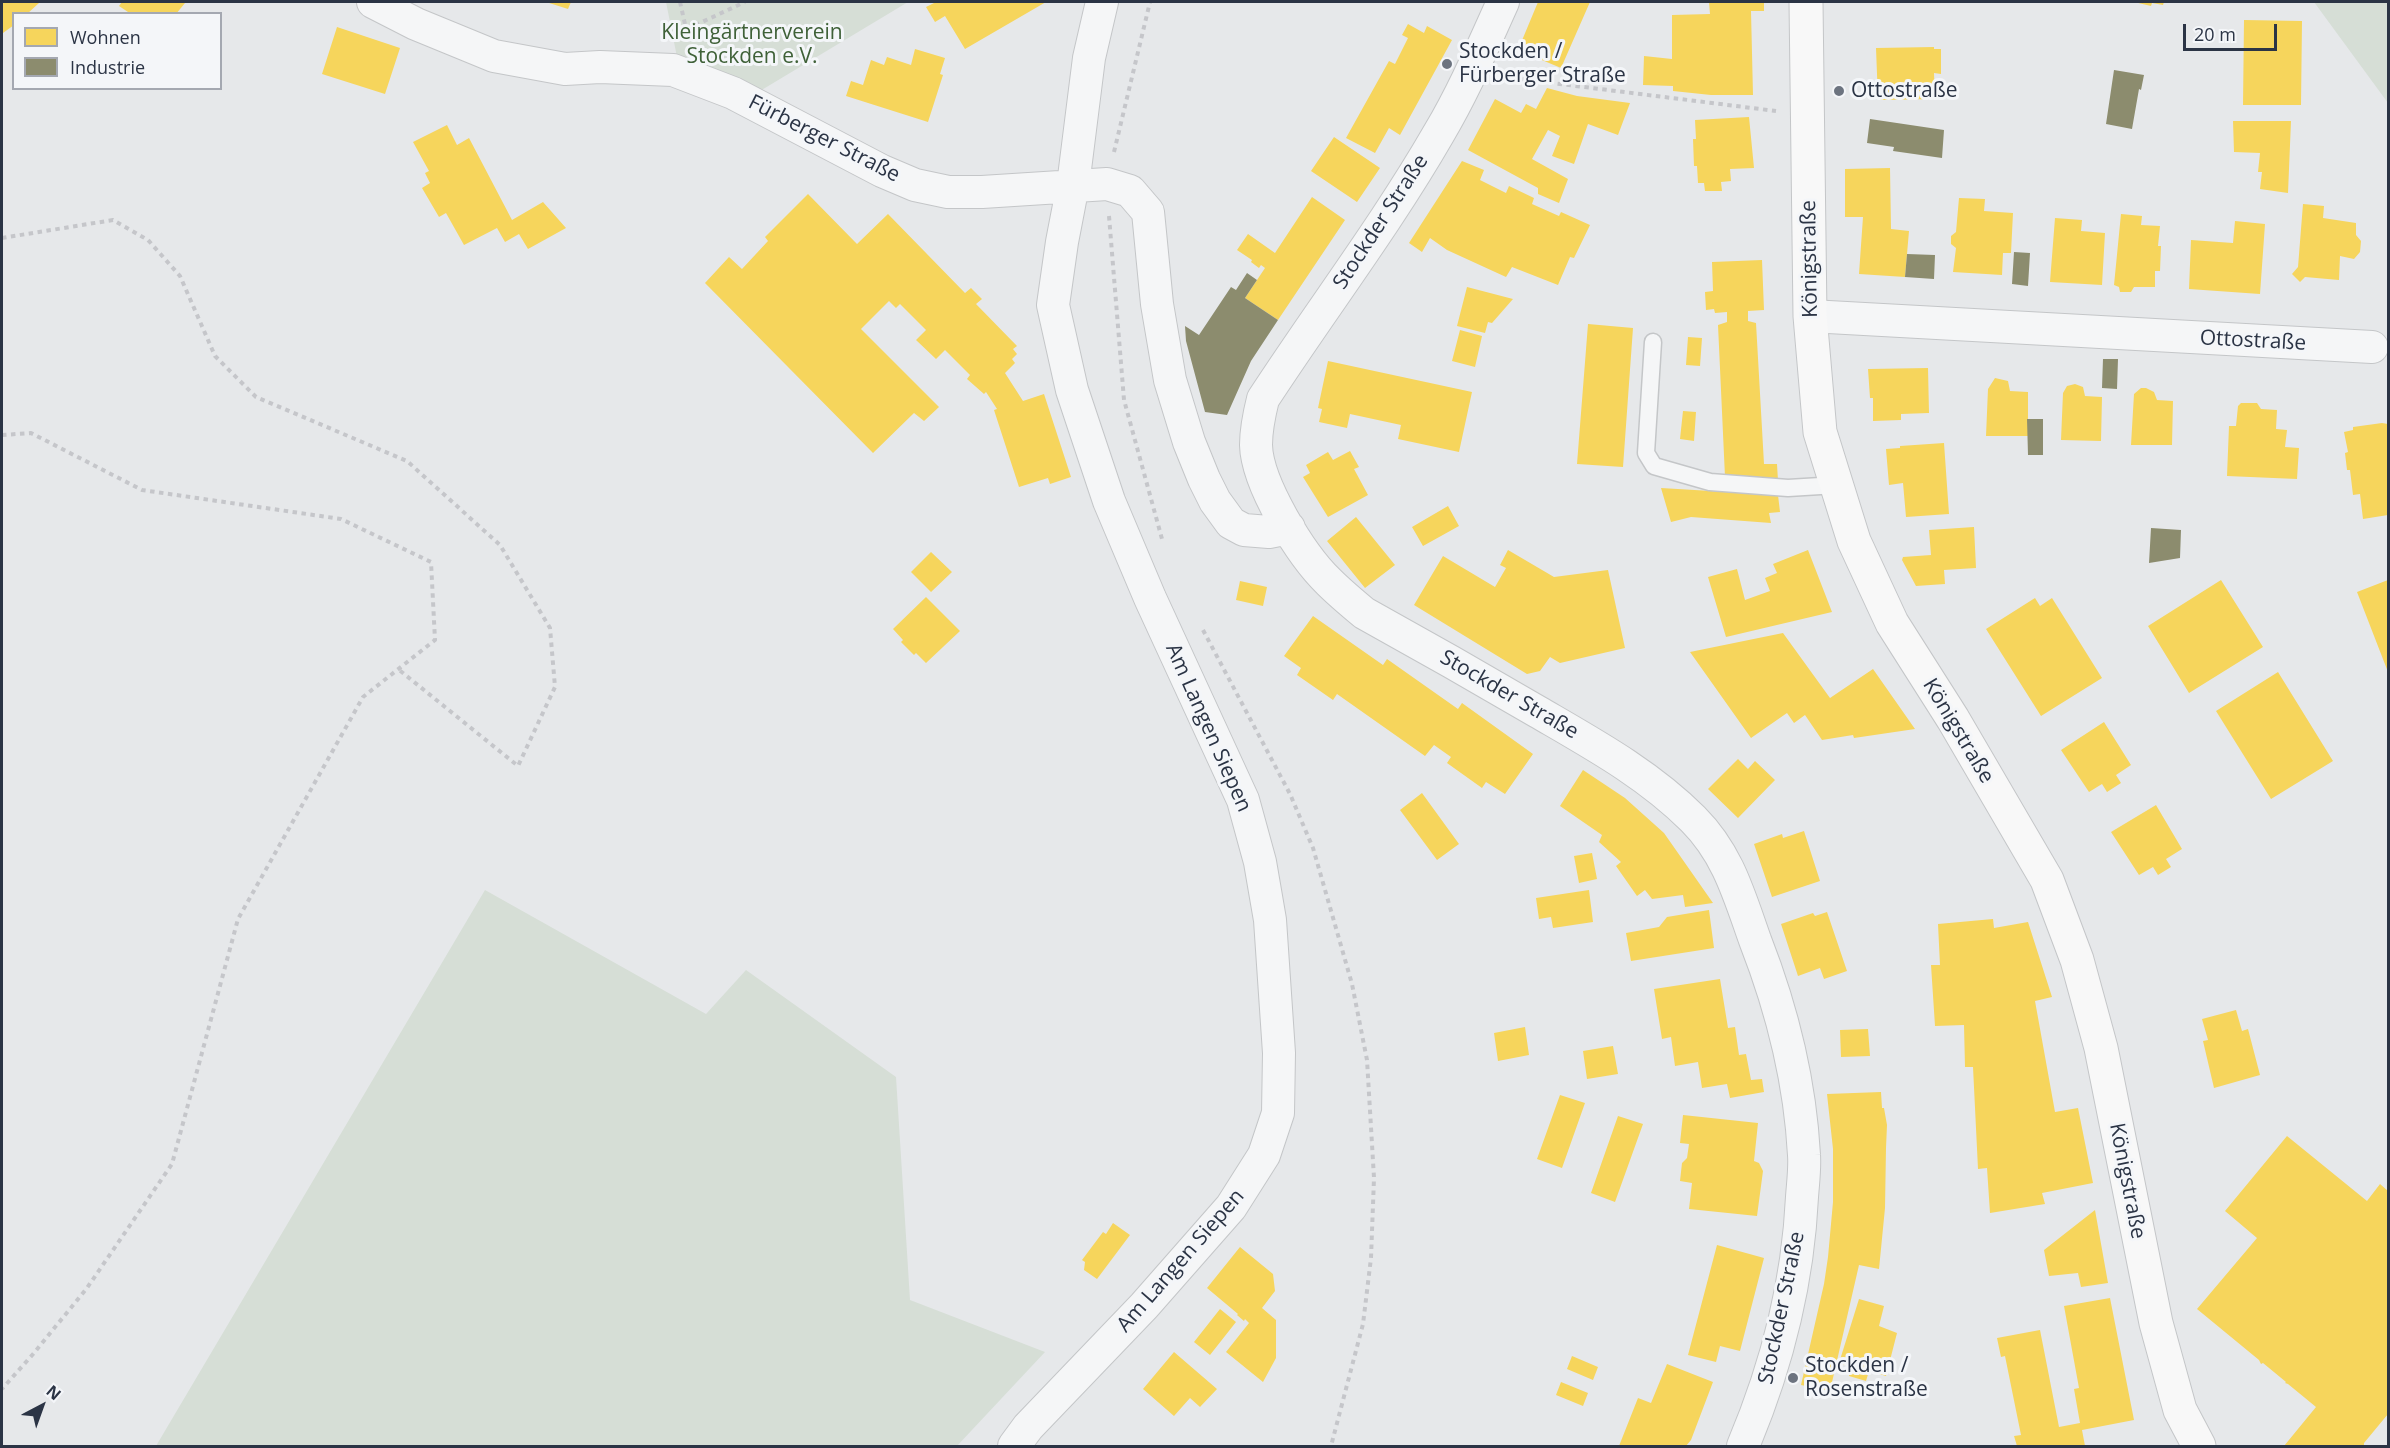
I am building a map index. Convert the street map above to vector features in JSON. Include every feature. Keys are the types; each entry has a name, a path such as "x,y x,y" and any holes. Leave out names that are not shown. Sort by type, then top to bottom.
{"main road":[{"name":"Königstraße","path":"1806,2 1810,316 1820,432 1854,541 1892,623 1953,719 2047,880 2077,960 2101,1048 2156,1323 2180,1410 2199,1446"}],"street":[{"name":"Fürberger Straße","path":"374,2 416,24 506,58 565,69 600,67 673,70 733,93 882,171 915,185 948,192 982,192 1107,184 1130,191 1148,212 1157,304 1170,380 1189,442 1204,479 1215,501 1231,523 1244,530 1269,532 1289,528"},
{"name":"Am Langen Siepen","path":"1014,1446 1028,1427 1144,1306 1231,1207 1264,1155 1278,1113 1279,1053 1270,920 1260,862 1243,800 1150,598 1109,501 1072,390 1053,305 1073,185 1089,58 1102,2"},
{"name":"Stockder Straße","path":"1503,2 1471,73 1440,132 1263,399 1257,424 1256,447 1262,476 1289,528 1307,558 1328,582 1364,613 1619,758 1694,820 1718,848 1732,878 1761,955 1787,1038 1795,1072 1804,1156 1800,1242 1771,1371 1760,1407 1743,1446"},
{"name":"Ottostraße","path":"1810,316 2372,347"}],"lane":[{"path":"1653,342 1646,453 1654,466 1710,482 1788,488 1837,485"}],"path":[{"path":"687,29 745,2"},
{"path":"1471,73 1807,115"},
{"path":"2,237 113,220 148,240 180,276 215,356 256,397 407,461 500,545 550,628 555,687 518,766 398,669"},
{"path":"2,435 30,433 142,490 341,519 430,562 435,640 363,697 238,919 172,1164 87,1288 2,1389"}],"green space":[{"name":"Kleingärtnerverein Stockden e.V.","path":"666,2 908,2 755,94 678,62"},
{"path":"2314,2 2388,2 2388,103"},
{"path":"485,890 706,1014 746,970 896,1077 910,1300 1045,1352 957,1446 156,1446"}],"building: Wohnen":[{"path":"2,2 39,3 29,12 12,12 12,26 3,33"},
{"path":"122,2 185,2 178,12 128,12 119,6"},
{"path":"546,2 571,2 568,9"},
{"path":"936,2 1046,2 965,49 945,16 935,22 926,7"},
{"path":"1538,2 1590,2 1561,68 1518,50"},
{"path":"1709,2 1764,2 1764,11 1751,11 1753,95 1711,95 1673,91 1673,86 1643,85 1644,56 1672,59 1672,15 1710,14"},
{"path":"2134,2 2164,2 2163,5 2152,3 2151,6"},
{"path":"2244,20 2302,21 2301,105 2243,105"},
{"path":"1408,24 1424,33 1427,26 1452,40 1400,135 1389,128 1375,153 1346,138 1389,61 1395,64 1408,38 1402,35"},
{"path":"337,27 400,48 385,94 322,74"},
{"path":"1934,47 1934,49 1941,49 1941,74 1934,73 1935,99 1878,100 1876,48"},
{"path":"915,49 945,58 940,74 943,75 928,122 846,96 851,81 863,85 871,60 884,65 887,57 911,65"},
{"path":"1547,88 1577,96 1630,103 1618,135 1588,124 1574,164 1552,156 1560,136 1548,130 1532,159 1568,179 1559,203 1538,194 1538,188 1468,150 1495,99 1521,113 1526,104 1536,109"},
{"path":"1749,117 1754,168 1730,169 1731,181 1721,182 1722,191 1705,191 1704,183 1698,183 1697,166 1694,166 1695,120"},
{"path":"2233,121 2291,121 2288,193 2260,189 2262,172 2258,172 2260,153 2234,152"},
{"path":"447,125 457,145 469,138 512,220 543,202 566,228 528,249 519,234 505,242 497,228 464,245 446,213 439,217 422,188 430,183 425,173 429,171 413,142"},
{"path":"1334,137 1380,168 1357,202 1311,171"},
{"path":"1462,161 1484,170 1480,180 1506,193 1509,186 1534,198 1532,204 1559,216 1561,212 1590,225 1574,258 1570,257 1558,285 1512,267 1506,277 1447,250 1430,238 1422,252 1409,243"},
{"path":"1890,168 1891,229 1909,231 1905,277 1859,274 1863,217 1845,217 1845,169"},
{"path":"808,194 857,244 888,214 965,293 971,288 982,299 976,304 1017,346 1013,349 1017,354 1012,359 1015,363 1005,373 1023,401 1044,394 1071,477 1050,484 1048,478 1019,487 994,410 997,409 986,392 984,394 967,379 970,375 945,350 936,359 916,340 926,330 900,304 896,308 889,301 861,329 939,407 924,421 914,413 873,453 705,283 729,257 742,269 768,241 765,237"},
{"path":"1312,197 1345,220 1278,320 1245,298 1265,268 1261,265 1259,268 1237,250 1248,234 1275,253"},
{"path":"1959,198 1985,199 1984,211 2013,213 2011,253 2003,253 2002,275 1953,272 1956,248 1951,244 1951,236 1956,232"},
{"path":"2303,204 2324,206 2323,218 2356,223 2356,235 2361,241 2360,252 2354,259 2340,256 2339,280 2305,277 2300,282 2292,274 2298,267"},
{"path":"2121,214 2142,216 2141,225 2160,226 2158,246 2161,246 2160,271 2155,271 2155,287 2134,287 2131,292 2120,292 2119,287 2114,285"},
{"path":"2055,218 2082,220 2081,231 2105,233 2102,285 2050,282"},
{"path":"2235,221 2265,224 2260,294 2189,289 2191,240 2233,243"},
{"path":"1762,260 1764,310 1748,311 1748,321 1756,323 1764,464 1777,464 1778,481 1725,477 1718,325 1727,322 1727,312 1715,313 1714,309 1706,310 1705,292 1713,291 1712,262"},
{"path":"1467,287 1513,299 1492,323 1488,322 1485,333 1457,326"},
{"path":"1588,324 1633,328 1623,467 1577,464"},
{"path":"1460,330 1482,336 1475,367 1452,361"},
{"path":"1688,337 1702,338 1700,366 1686,365"},
{"path":"1328,361 1472,392 1459,452 1398,439 1401,425 1350,414 1347,428 1319,422 1322,409 1318,408"},
{"path":"1928,368 1929,413 1901,414 1901,420 1873,421 1873,398 1870,398 1868,369"},
{"path":"1995,378 2008,381 2010,391 2028,392 2028,436 1986,436 1988,389"},
{"path":"2075,384 2083,387 2085,396 2102,397 2101,441 2061,440 2063,393 2067,386"},
{"path":"2141,388 2154,392 2157,400 2173,401 2172,445 2131,445 2134,394"},
{"path":"2241,403 2257,403 2261,409 2277,410 2276,429 2287,430 2285,447 2299,448 2297,479 2227,476 2229,426 2236,426 2238,406"},
{"path":"1683,411 1696,412 1694,441 1680,439"},
{"path":"2388,424 2388,515 2363,519 2360,494 2353,495 2350,470 2347,470 2345,453 2348,452 2344,432 2353,430 2353,427"},
{"path":"1944,443 1949,514 1906,517 1903,483 1889,485 1886,449"},
{"path":"1350,451 1359,467 1354,469 1368,495 1328,517 1303,477 1310,473 1306,465 1328,452 1333,460"},
{"path":"1661,488 1778,495 1780,512 1769,513 1771,523 1691,517 1671,522"},
{"path":"1448,506 1459,526 1423,546 1412,527"},
{"path":"1356,517 1395,565 1365,588 1327,541"},
{"path":"1974,527 1976,568 1944,570 1945,584 1916,586 1902,560 1903,557 1931,555 1929,530"},
{"path":"1508,550 1554,577 1608,570 1625,648 1560,663 1550,657 1540,671 1527,674 1414,605 1443,556 1495,587 1506,568 1500,565"},
{"path":"1808,550 1832,612 1726,637 1708,577 1737,569 1745,600 1770,591 1765,578 1777,573 1773,564"},
{"path":"931,552 952,572 931,592 911,572"},
{"path":"2221,580 2263,647 2189,693 2148,626"},
{"path":"2388,580 2388,672 2357,592"},
{"path":"1240,581 1267,587 1263,606 1236,600"},
{"path":"926,597 960,631 926,663 901,642 903,640 893,629"},
{"path":"2035,598 2040,606 2052,598 2102,678 2041,716 1986,629"},
{"path":"1313,616 1383,665 1387,659 1458,709 1462,703 1533,754 1505,794 1486,782 1482,788 1447,763 1451,757 1434,745 1425,756 1337,694 1333,700 1297,675 1301,668 1284,656"},
{"path":"1783,633 1830,698 1873,669 1915,729 1822,740 1805,715 1794,723 1787,713 1751,738 1690,652"},
{"path":"2278,672 2333,761 2271,799 2216,711"},
{"path":"2104,722 2131,765 2116,775 2121,783 2107,792 2102,784 2089,792 2061,750"},
{"path":"1738,759 1748,769 1755,761 1775,780 1738,818 1708,789"},
{"path":"1583,770 1625,798 1664,833 1713,903 1685,907 1683,895 1652,899 1645,890 1637,896 1616,866 1621,862 1599,842 1602,835 1560,806"},
{"path":"1422,793 1459,844 1437,860 1400,810"},
{"path":"2156,805 2182,849 2166,859 2171,867 2158,875 2153,867 2139,875 2111,832"},
{"path":"1804,831 1820,881 1772,897 1754,844 1782,834 1783,838"},
{"path":"1592,853 1597,879 1579,883 1574,856"},
{"path":"1589,890 1593,922 1553,928 1551,917 1539,919 1536,898"},
{"path":"1709,910 1714,948 1631,961 1626,933 1659,927 1667,917"},
{"path":"1827,912 1847,971 1824,979 1820,968 1798,976 1781,924 1813,913 1815,916"},
{"path":"1993,919 1994,928 2028,922 2052,997 2035,1001 2055,1112 2078,1108 2093,1183 2042,1193 2045,1204 1990,1213 1987,1168 1978,1169 1973,1067 1965,1067 1964,1025 1935,1026 1931,965 1940,965 1938,924"},
{"path":"1720,979 1728,1028 1735,1027 1739,1055 1746,1054 1751,1080 1762,1079 1764,1092 1730,1098 1727,1084 1702,1088 1698,1062 1675,1066 1671,1037 1662,1039 1654,989"},
{"path":"2236,1010 2242,1031 2248,1029 2260,1075 2214,1088 2203,1041 2208,1040 2202,1019"},
{"path":"1525,1027 1529,1055 1498,1061 1494,1033"},
{"path":"1868,1029 1870,1056 1841,1057 1840,1030"},
{"path":"1613,1046 1618,1074 1587,1079 1583,1051"},
{"path":"1881,1092 1882,1108 1884,1108 1887,1125 1885,1208 1879,1269 1859,1265 1830,1391 1801,1385 1824,1284 1833,1202 1833,1149 1827,1094"},
{"path":"1560,1095 1585,1103 1562,1168 1537,1159"},
{"path":"1683,1115 1758,1123 1754,1161 1759,1163 1763,1171 1757,1216 1689,1209 1692,1183 1680,1181 1682,1163 1687,1158 1689,1144 1680,1143"},
{"path":"1618,1116 1643,1124 1615,1202 1591,1193"},
{"path":"2287,1136 2367,1201 2380,1184 2388,1191 2388,1414 2364,1446 2284,1446 2316,1407 2197,1309 2257,1238 2225,1211"},
{"path":"2095,1210 2108,1283 2081,1287 2078,1273 2049,1276 2044,1250"},
{"path":"1113,1223 1130,1235 1097,1279 1084,1270 1085,1262 1082,1260 1103,1232 1106,1234"},
{"path":"1717,1245 1764,1258 1740,1351 1720,1346 1716,1362 1688,1355"},
{"path":"1240,1247 1273,1274 1275,1291 1262,1308 1276,1320 1276,1358 1263,1382 1226,1352 1249,1323 1207,1288"},
{"path":"2110,1298 2134,1420 2082,1430 2085,1446 2017,1446 2014,1436 2021,1435 2005,1356 2001,1357 1997,1338 2040,1330 2059,1427 2080,1423 2074,1389 2079,1388 2064,1306"},
{"path":"1859,1299 1884,1306 1879,1326 1897,1333 1886,1376 1869,1371 1866,1381 1849,1376 1851,1367 1839,1363"},
{"path":"1220,1309 1236,1322 1210,1355 1194,1342"},
{"path":"1174,1352 1217,1389 1200,1407 1190,1398 1174,1416 1143,1389"},
{"path":"1572,1356 1598,1367 1593,1380 1567,1369"},
{"path":"1667,1364 1713,1382 1691,1440 1686,1446 1619,1446 1638,1398 1651,1403"},
{"path":"1561,1382 1588,1393 1583,1406 1556,1395"}],"building: Industrie":[{"path":"2114,70 2144,75 2141,90 2139,89 2132,129 2106,124"},
{"path":"1870,119 1944,130 1942,158 1893,151 1894,147 1867,143"},
{"path":"2014,252 2030,253 2028,286 2012,284"},
{"path":"1907,254 1935,255 1934,279 1905,277"},
{"path":"1247,273 1257,280 1245,298 1278,320 1251,361 1227,415 1205,412 1186,341 1185,326 1199,335 1231,287 1236,290"},
{"path":"2103,359 2118,359 2117,389 2102,388"},
{"path":"2027,419 2043,419 2043,455 2028,455"},
{"path":"2151,528 2181,530 2180,558 2149,563"}],"place":[{"name":"Stockden / Fürberger Straße","path":"1447,64"},
{"name":"Ottostraße","path":"1839,91"},
{"name":"Stockden / Rosenstraße","path":"1793,1378"}]}
